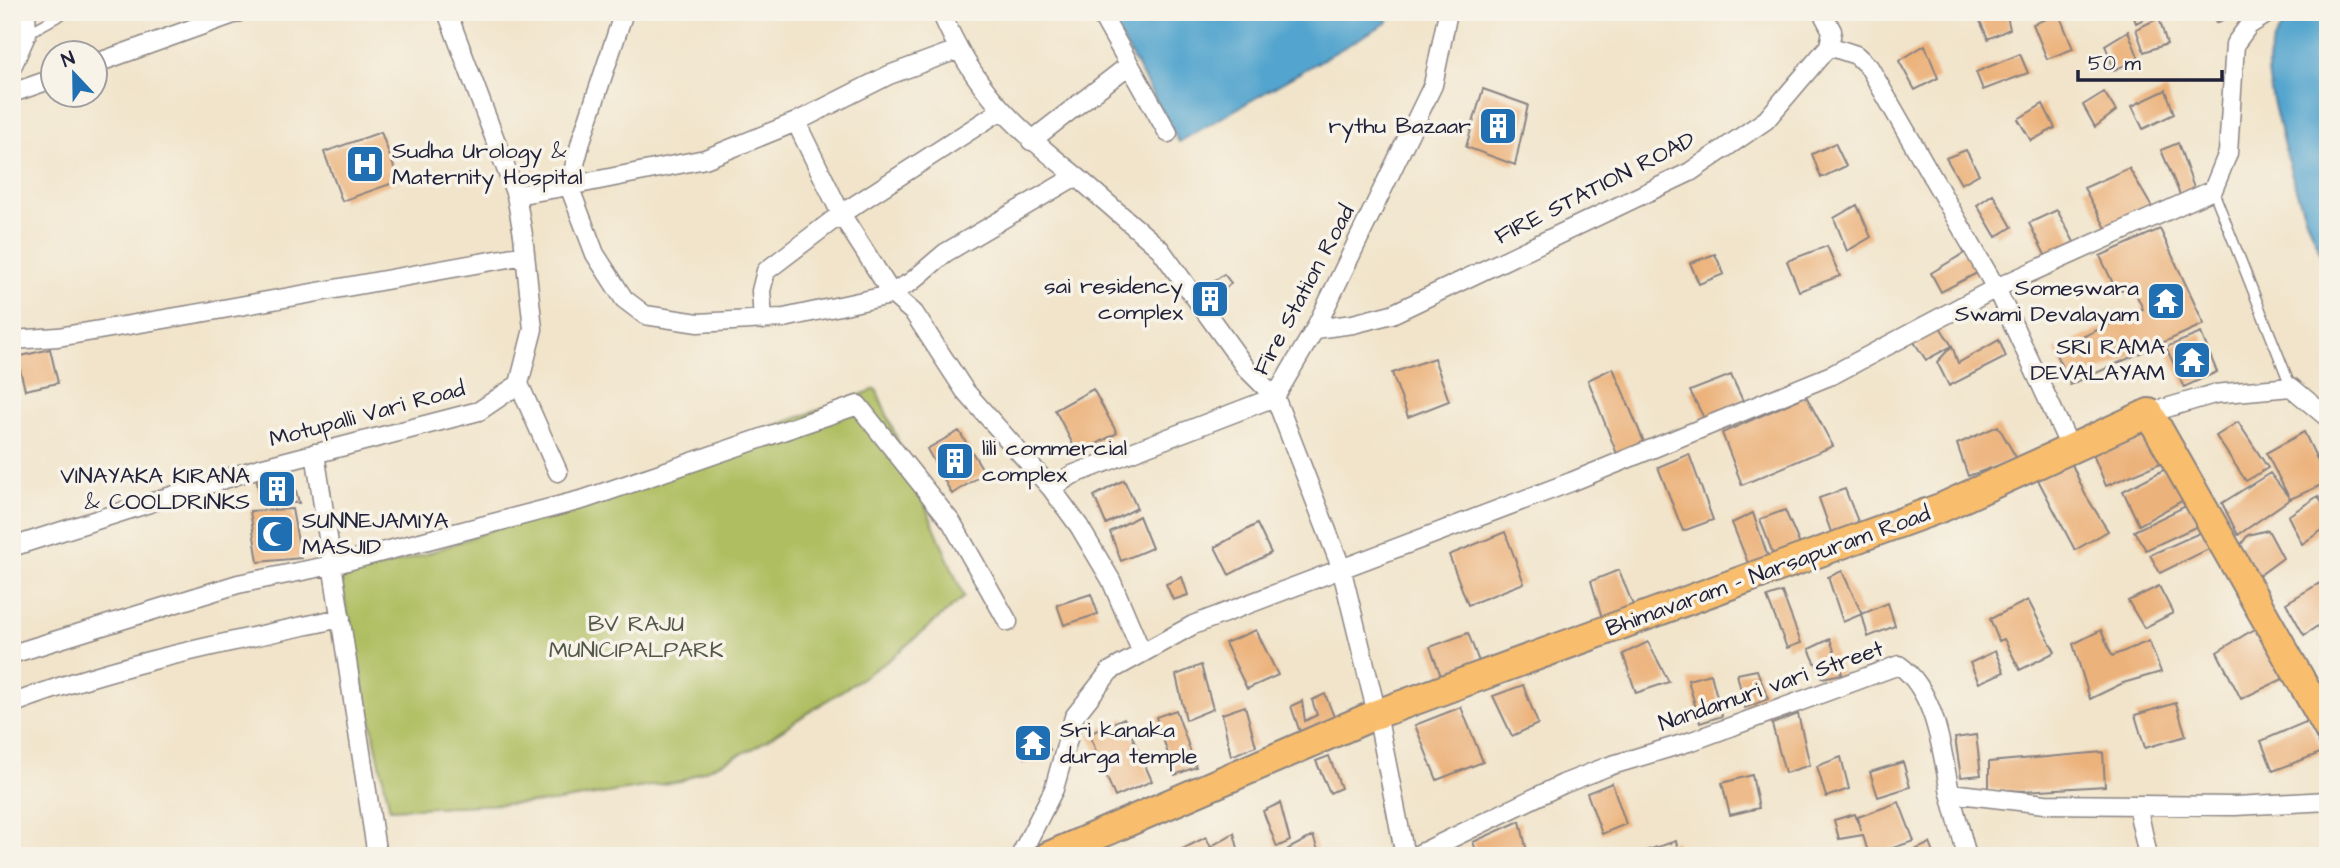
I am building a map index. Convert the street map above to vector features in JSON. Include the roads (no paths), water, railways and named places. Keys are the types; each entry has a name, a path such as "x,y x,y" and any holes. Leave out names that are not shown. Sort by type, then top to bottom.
{"main road":[{"name":"Bhimavaram - Narsapuram Road","path":"1063,853 1377,714 1943,507 2149,413"},
{"path":"2149,413 2328,728"}],"street":[{"path":"12,67 27,33 26,12"},
{"path":"108,59 239,12"},
{"path":"447,12 516,195 533,329 519,384 558,472"},
{"path":"624,12 569,186 595,254 624,299 645,315 698,323 763,320 892,294 944,253 1076,176"},
{"path":"941,12 957,50 1000,111 1031,141 1160,249 1246,368 1275,397 1072,475 1051,488"},
{"path":"1100,12 1168,133"},
{"name":"Fire Station Road","path":"1405,856 1377,714 1341,567 1275,397 1315,329 1433,85 1448,12"},
{"path":"1822,12 1832,31 1829,46 1856,55 1869,67 1996,288 2071,449"},
{"path":"1020,856 1054,789 1074,717 1111,671 1142,653 1193,625 1571,482 1834,374 1996,288 2213,190 2228,153 2235,44 2249,25 2270,12"},
{"name":"FIRE STATION ROAD","path":"1315,329 1392,314 1690,172 1766,120 1829,46"},
{"path":"516,195 705,159 796,122 889,75 957,50"},
{"path":"1031,141 1129,65"},
{"path":"12,93 38,84"},
{"path":"763,320 761,291 766,271 841,214 1000,111"},
{"path":"796,122 841,214 892,294 914,313 965,391 1051,488 1079,526 1111,580 1142,653"},
{"path":"12,340 58,337 525,254"},
{"name":"Motupalli Vari Road","path":"12,547 315,453 479,411 519,384"},
{"path":"2149,413 2214,394 2291,387 2328,418"},
{"path":"12,654 238,584 332,565 585,499 858,405 952,523 1007,622"},
{"path":"315,453 377,856"},
{"path":"12,704 56,687 151,659 341,618"},
{"name":"Nandamuri vari Street","path":"1415,856 1563,784 1609,766 1692,741 1899,665 1910,673 1929,709 1940,742 1950,793"},
{"path":"1967,856 1950,793 2045,804 2235,806 2328,801"},
{"path":"2137,805 2148,856"}],"lane":[{"path":"27,33 66,12"},
{"path":"2213,190 2291,387"}],"water":[{"path":"1126,12 1387,12 1388,22 1179,142 1112,21"},
{"path":"2295,12 2328,12 2328,267 2299,198 2269,79 2268,63 2274,42 2281,28"}],"place":[{"name":"rythu Bazaar","path":"1498,126"},
{"name":"Sudha Urology & Maternity Hospital","path":"365,164"},
{"name":"sai residency complex","path":"1210,299"},
{"name":"Someswara Swami Devalayam","path":"2166,301"},
{"name":"SRI RAMA DEVALAYAM","path":"2192,360"},
{"name":"lili commercial complex","path":"955,461"},
{"name":"VINAYAKA KIRANA & COOLDRINKS","path":"277,489"},
{"name":"SUNNEJAMIYA MASJID","path":"275,534"},
{"name":"Sri kanaka durga temple","path":"1033,743"}],"park label":[{"name":"BV RAJU MUNICIPALPARK","path":"636,637"}]}
